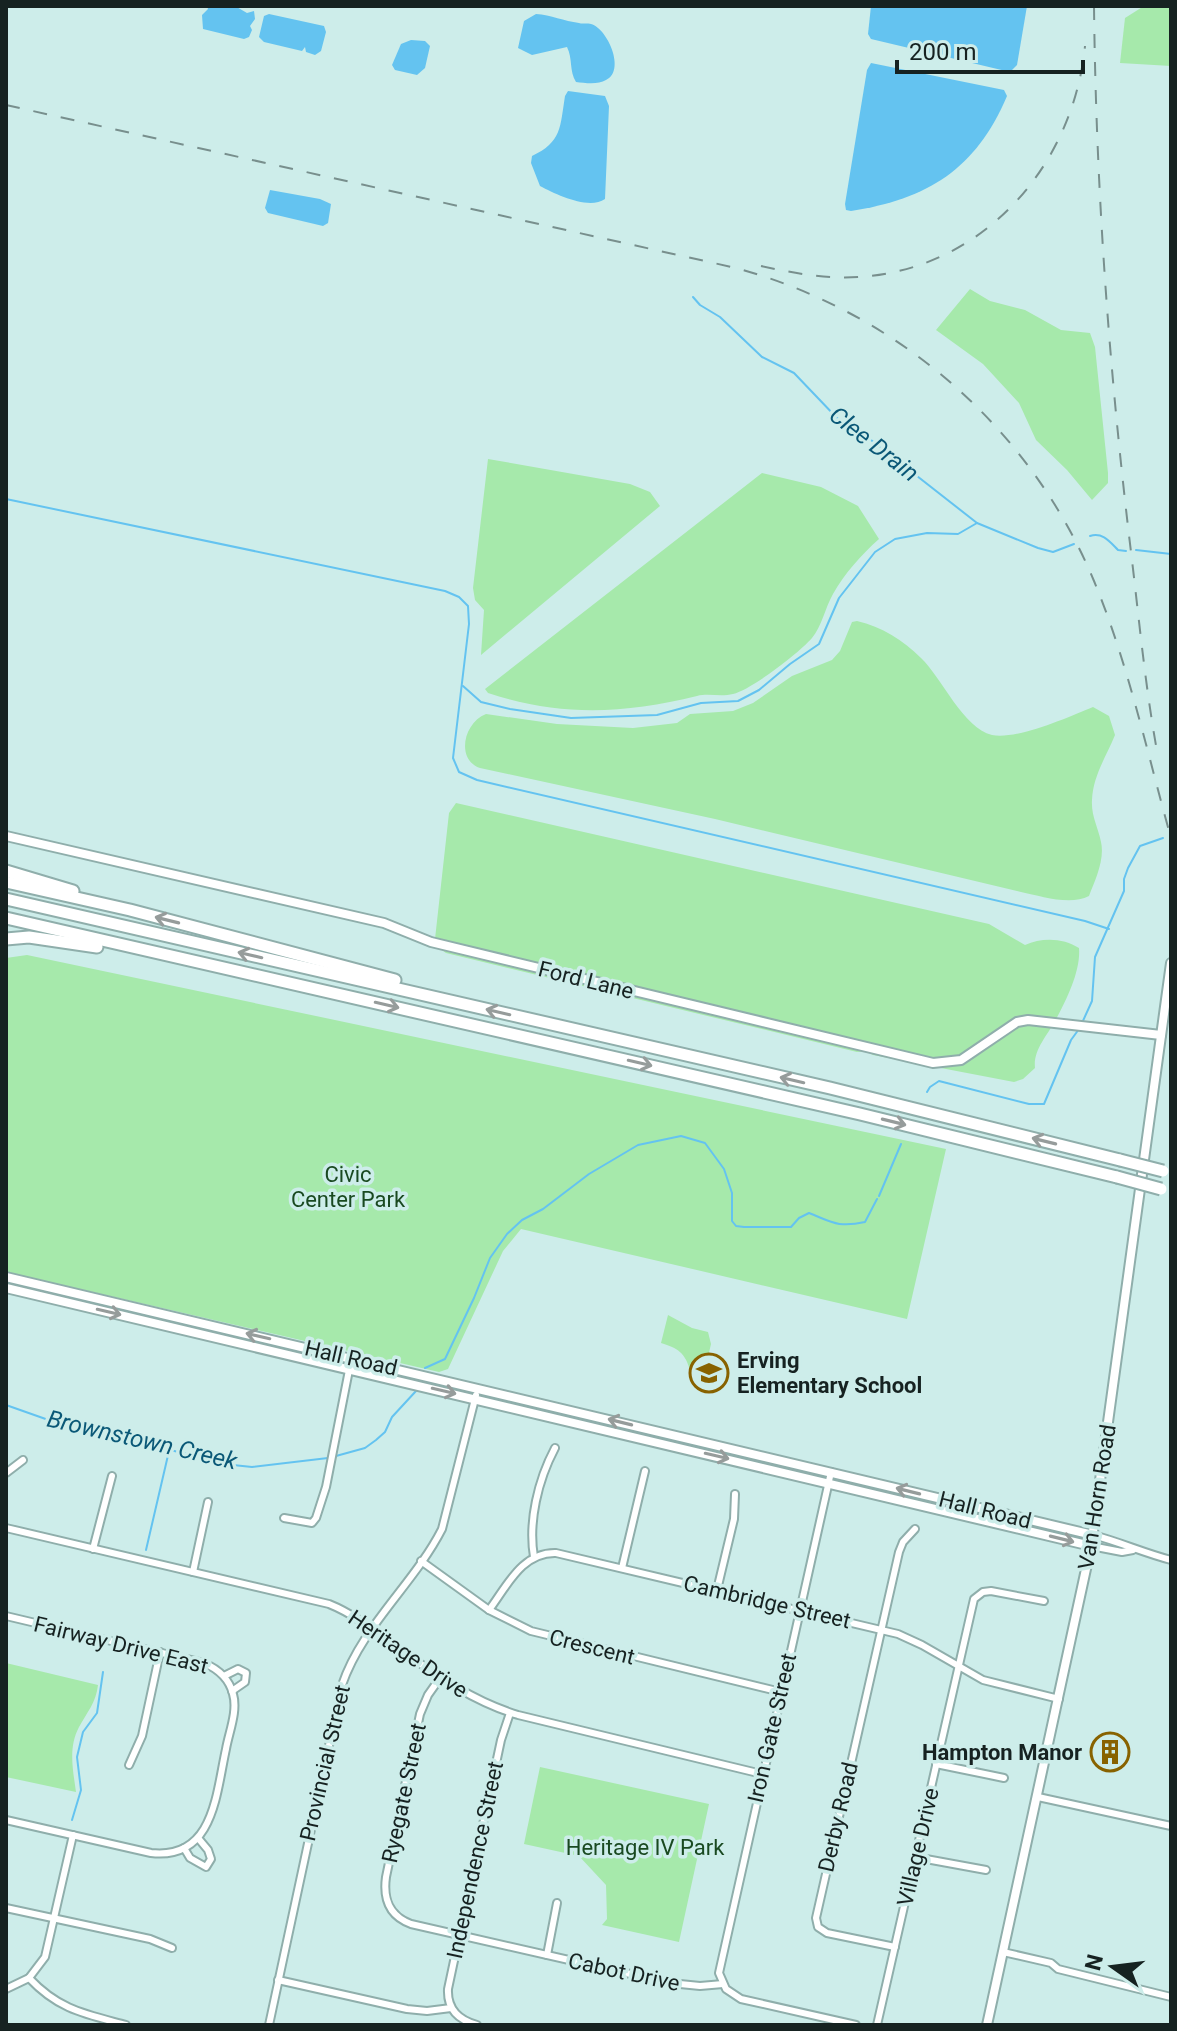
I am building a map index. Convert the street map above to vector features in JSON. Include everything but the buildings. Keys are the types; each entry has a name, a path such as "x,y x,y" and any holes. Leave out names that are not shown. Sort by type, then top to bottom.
{"highway":[{"path":"6,871 118,903 130,910"},
{"path":"6,882 130,910 403,983 424,989 436,997"},
{"path":"6,899 830,1088 1167,1172"},
{"path":"6,918 860,1114 1166,1190"},
{"path":"6,939 29,937 148,957 168,956"}],"street":[{"name":"Ford Lane","path":"6,836 384,923 431,942 933,1063 961,1060 1017,1022 1039,1020 1161,1035"},
{"name":"Van Horn Road","path":"987,2025 1093,1535 1171,963"},
{"name":"Hall Road","path":"6,1277 1093,1535 1171,1560"},
{"name":"Hall Road","path":"6,1288 1091,1546 1122,1552 1133,1550"},
{"path":"72,1303 75,1293"},
{"path":"284,1518 312,1523 316,1518 326,1487 352,1358"},
{"name":"Provincial Street","path":"269,2025 342,1685 353,1657 436,1540 446,1517 478,1388"},
{"path":"693,1450 696,1440"},
{"path":"489,1610 521,1567 534,1557 532,1524 555,1448"},
{"path":"6,1473 23,1460"},
{"path":"622,1568 645,1471"},
{"name":"Iron Gate Street","path":"723,1984 719,1965 831,1472"},
{"path":"93,1549 112,1476"},
{"path":"879,1495 882,1485"},
{"path":"717,1590 734,1519 735,1494"},
{"path":"193,1572 208,1502"},
{"name":"Heritage Drive","path":"6,1528 329,1604 350,1614 440,1678 510,1713 762,1774"},
{"name":"Derby Road","path":"895,1947 827,1933 818,1927 816,1918 899,1552 903,1542 915,1529"},
{"name":"Cambridge Street","path":"534,1557 556,1553 881,1630 912,1639 990,1683 1059,1699"},
{"name":"Crescent","path":"421,1561 489,1610 545,1636 781,1692"},
{"name":"Village Drive","path":"877,2025 974,1599 983,1592 996,1592 1044,1601"},
{"name":"Fairway Drive East","path":"6,1616 204,1663 224,1676 231,1687"},
{"path":"129,1765 142,1736 160,1652"},
{"path":"6,1820 157,1853 184,1848 207,1827 213,1811 234,1709 231,1687 245,1682 246,1673 238,1669 224,1676"},
{"name":"Ryegate Street","path":"391,1911 384,1894 420,1714 440,1678"},
{"name":"Independence Street","path":"451,2008 448,1989 501,1740 510,1713"},
{"path":"936,1764 1004,1778"},
{"path":"1038,1797 1171,1826"},
{"path":"6,1989 29,1978 45,1957 73,1835"},
{"path":"184,1848 190,1858 206,1867 211,1859 198,1838"},
{"path":"915,1857 986,1870"},
{"path":"547,1955 557,1903"},
{"path":"6,1908 150,1939 172,1948"},
{"name":"Cabot Drive","path":"391,1911 400,1920 411,1924 679,1985 723,1984"},
{"path":"1003,1952 1171,1997"},
{"path":"29,1978 66,2009 126,2025"},
{"path":"278,1980 407,2009 427,2011 451,2008 459,2018 477,2025"},
{"path":"723,1984 730,1993 741,1999 856,2025"}],"green space":[{"path":"1144,6 1171,6 1171,66 1120,63 1125,18"},
{"path":"970,289 990,301 1025,310 1061,330 1090,333 1095,347 1108,473 1108,483 1092,500 1036,440 1019,403 983,364 936,330"},
{"path":"488,459 630,484 650,492 660,506 481,655 484,610 475,600 473,588"},
{"path":"762,473 821,487 858,506 879,539 843,579 812,638 786,661 733,694 701,695 618,709 541,706 488,693 485,689"},
{"path":"852,622 883,631 914,651 962,713 981,731 1003,736 1029,731 1093,707 1109,716 1115,735 1097,775 1092,800 1102,856 1089,896 1064,900 1037,896 715,819 480,768 472,764 465,750 465,741 472,725 486,714 557,724 633,728 677,723 690,714 733,711 753,703 792,676 832,660 840,651"},
{"path":"456,803 989,924 1025,945 1046,940 1067,942 1079,948 1075,976 1064,1004 1038,1049 1035,1068 1023,1079 1014,1082 873,1055 866,1051 857,1052 446,953 439,948 435,939 449,813"},
{"name":"Civic Center Park","path":"27,955 946,1149 907,1319 521,1229 503,1251 448,1369 439,1372 6,1272 6,958"},
{"path":"668,1315 692,1328 708,1332 711,1344 704,1374 690,1370 680,1352 661,1343"},
{"path":"6,1663 98,1685 73,1743 76,1792 6,1777"},
{"name":"Heritage IV Park","path":"540,1767 709,1804 679,1942 602,1925 607,1919 606,1885 579,1856 524,1844"}],"water":[{"path":"207,6 235,6 247,13 254,11 255,19 250,26 249,37 244,39 203,29 202,15"},
{"path":"871,6 1027,6 1017,65 1010,72 871,39 868,34"},
{"path":"269,14 324,26 326,32 321,51 315,55 306,52 305,47 302,51 264,42 259,37 264,16"},
{"path":"536,14 597,27 612,50 615,60 612,75 599,83 576,82 567,47 532,55 518,48 524,21"},
{"path":"411,40 425,41 430,46 425,68 417,75 395,70 392,65 401,44"},
{"path":"871,63 1004,90 1007,96 980,143 946,176 904,198 851,211 846,210 845,204 867,70"},
{"path":"568,91 605,96 609,106 605,199 598,202 573,200 540,186 531,163 532,156 549,145 558,132"},
{"path":"270,190 320,199 331,204 328,223 323,226 268,213 265,208"}],"waterway":[{"name":"Clee Drain","path":"693,297 720,317 762,357 794,373 837,418 871,440 977,523 1053,552 1074,544"},
{"path":"6,499 445,591 459,597 468,606 469,624 453,758 459,772 477,780 1109,929"},
{"path":"463,686 481,702 571,718 657,715 701,703 738,701 759,690 819,644 839,598 875,552 895,539 927,533 958,534 977,523"},
{"name":"Clee Drain","path":"1090,536 1102,537 1118,550 1126,551"},
{"name":"Clee Drain","path":"1136,550 1171,554"},
{"name":"Brownstown Creek","path":"1082,1023 1092,1001 1095,957 1124,891 1128,868 1140,846 1163,838"},
{"name":"Brownstown Creek","path":"927,1092 939,1081 1029,1104 1044,1104 1071,1040 1079,1029"},
{"name":"Brownstown Creek","path":"425,1368 445,1359 490,1258 507,1234 522,1220 543,1209 589,1174 638,1145 681,1136 705,1143 724,1169 732,1193 732,1221 736,1226 791,1227 809,1213 841,1224 856,1224 865,1222 877,1199"},
{"name":"Brownstown Creek","path":"879,1196 901,1144"},
{"name":"Brownstown Creek","path":"336,1456 365,1448 376,1440 416,1391"},
{"name":"Brownstown Creek","path":"6,1405 57,1423 233,1465 252,1467 328,1458"},
{"path":"146,1550 169,1451"},
{"path":"72,1820 81,1790 77,1757 83,1732 97,1713 103,1672"}],"railway":[{"path":"1094,6 1101,211 1110,348 1123,484 1157,751"},
{"path":"761,266 809,275 858,277 903,270 944,255 981,233 1014,204 1041,170 1062,132 1077,90 1085,46"},
{"path":"6,105 736,268 795,288 851,314 903,346 951,383 995,426 1034,473 1067,525 1094,581 1117,644 1171,838"}],"place":[{"name":"Erving Elementary School","path":"709,1373"},
{"name":"Hampton Manor","path":"1110,1752"}]}
